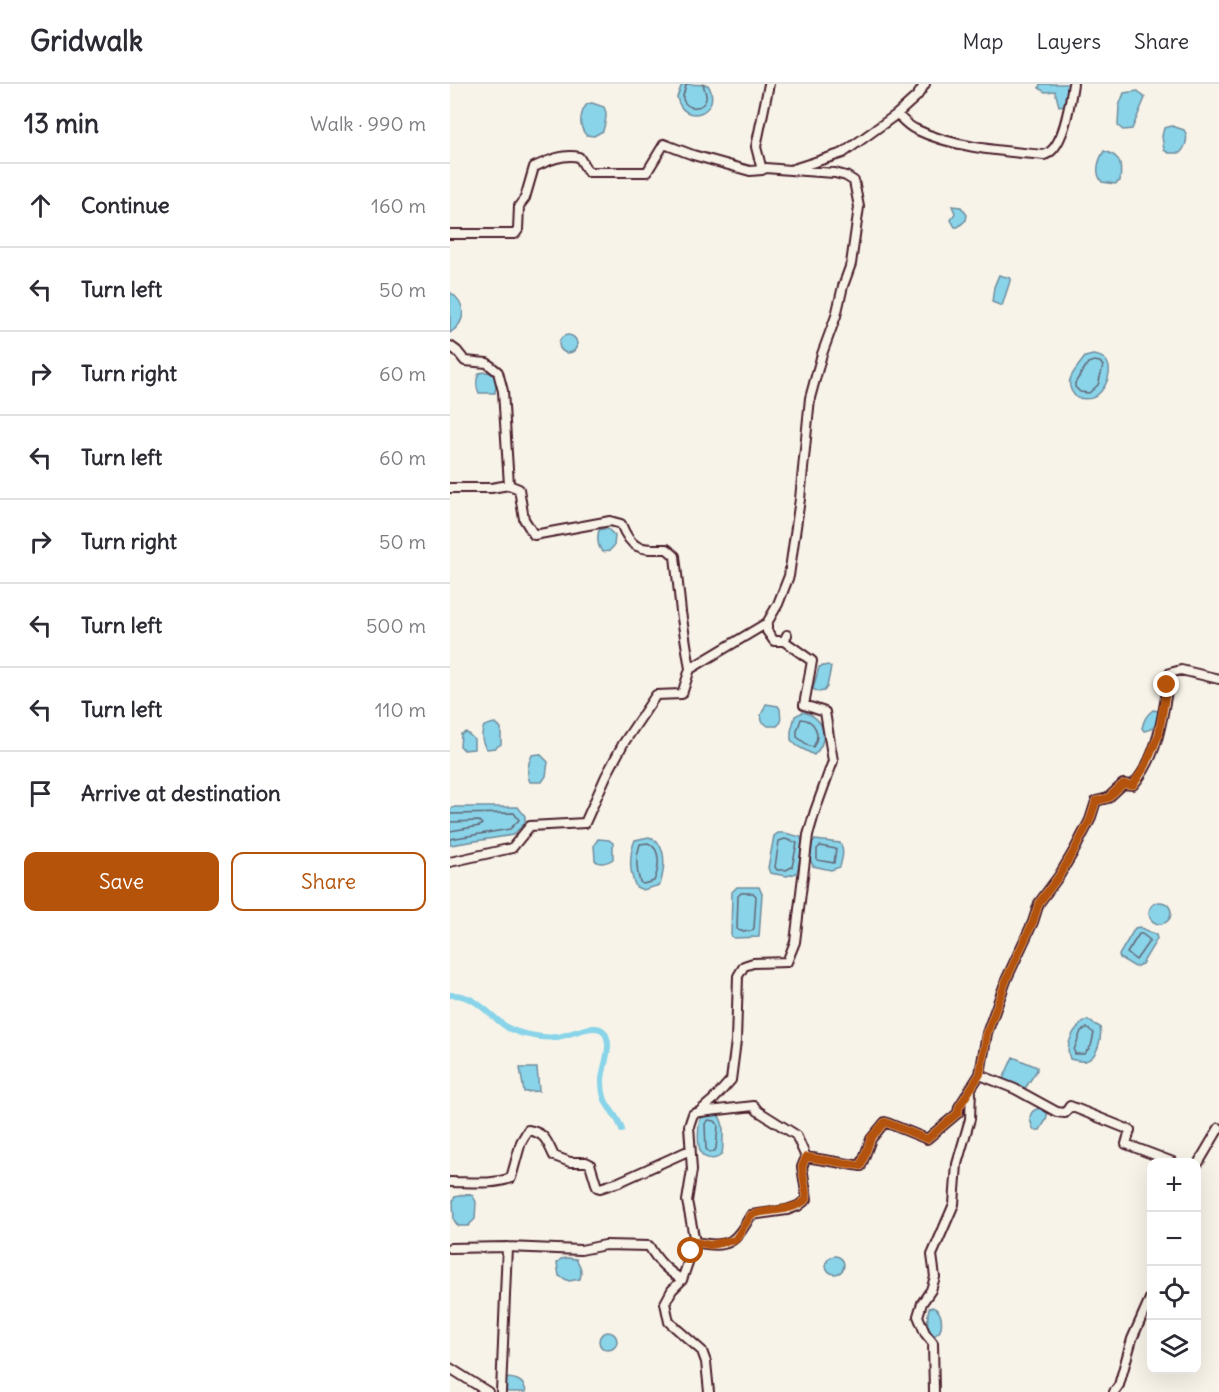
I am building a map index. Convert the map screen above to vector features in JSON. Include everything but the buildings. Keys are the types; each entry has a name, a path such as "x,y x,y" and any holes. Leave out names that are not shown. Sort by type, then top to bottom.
{"street":[{"path":"762,170 756,147 769,84"},
{"path":"790,170 843,153 897,114 917,96 925,84"},
{"path":"897,114 913,128 943,141 1044,155 1049,154 1056,146 1063,131 1073,84"},
{"path":"450,234 515,234 518,230 519,206 525,198 534,167 573,156 579,157 588,172 647,172 664,144 750,171 766,168 790,170 846,176 854,181 859,207 851,264 810,398 800,499 789,576 778,604 767,623 690,669"},
{"path":"450,346 465,361 487,363 498,372 502,392 509,485"},
{"path":"450,488 491,488 509,485 519,489 524,519 534,535 609,521 621,524 628,541 642,549 667,549 675,556 690,669 682,694 656,695 622,744 585,823 530,826 512,848 450,862"},
{"path":"699,1112 731,1080 736,1041 738,976 744,966 753,963 787,962 795,942 808,835 833,760 825,712 804,705 812,662 785,638 774,641 767,631 767,623"},
{"path":"806,1157 861,1166 871,1138 885,1122 927,1139 958,1113 959,1107 980,1075 993,1012 1033,922 1039,903 1075,849 1090,820 1096,801 1108,798 1123,784 1133,785 1139,779 1159,734 1170,673 1181,670 1219,679"},
{"path":"980,1075 1015,1089 1057,1112 1065,1113 1070,1106 1130,1130 1126,1144 1163,1158"},
{"path":"934,1392 933,1342 925,1332 918,1316 935,1277 932,1256 954,1204 957,1164 970,1119 971,1088"},
{"path":"695,1242 710,1245 735,1240 751,1215 798,1206 807,1199 802,1167 806,1157 796,1135 758,1111 754,1106 699,1112 693,1114 689,1126 692,1170 687,1201 695,1242 682,1280 672,1290 665,1303 667,1320 702,1352 706,1362 709,1392"},
{"path":"1201,1160 1219,1128"},
{"path":"450,1182 489,1183 511,1178 520,1142 528,1130 537,1131 544,1136 554,1156 570,1162 586,1161 591,1164 597,1187 600,1188 619,1182 690,1150"},
{"path":"450,1248 507,1247 581,1250 605,1245 642,1245 649,1246 664,1268 682,1280"},
{"path":"501,1392 507,1247"},
{"path":"1114,1392 1119,1386 1132,1339 1147,1305"},
{"path":"450,1368 489,1392"}],"water":[{"path":"682,84 708,85 712,95 707,109 694,114 687,112 681,106 677,97"},
{"path":"1040,84 1070,84 1065,105 1059,106 1055,91 1045,92 1039,88"},
{"path":"1138,91 1145,98 1132,129 1123,130 1118,126 1119,106 1124,93"},
{"path":"592,103 604,107 606,113 603,131 594,136 586,135 581,124 581,115 587,104"},
{"path":"1172,126 1186,133 1186,142 1180,153 1169,153 1164,150 1162,136 1164,128"},
{"path":"1104,151 1114,155 1119,162 1120,181 1115,184 1102,182 1098,174 1099,163"},
{"path":"952,206 961,207 967,215 966,220 958,227 955,227 951,220 955,213"},
{"path":"999,275 1010,278 1002,306 992,302 994,287"},
{"path":"450,292 459,301 463,312 460,323 450,333"},
{"path":"568,335 574,338 577,344 574,350 568,353 562,350 559,344 562,338"},
{"path":"1093,355 1106,361 1109,366 1108,379 1105,386 1094,397 1077,398 1070,387 1071,377 1085,357"},
{"path":"485,372 495,373 495,393 479,393 478,375"},
{"path":"608,529 615,536 614,546 609,551 603,552 598,539 599,530"},
{"path":"828,665 831,667 827,687 824,691 818,692 813,689 819,667"},
{"path":"766,704 778,706 780,709 781,722 777,726 768,726 762,721 761,715"},
{"path":"1153,710 1158,711 1159,719 1152,728 1144,731 1142,728 1145,720"},
{"path":"803,712 816,719 823,730 822,742 814,755 791,740 795,716"},
{"path":"494,723 501,728 501,744 487,749 483,741 483,729 484,726"},
{"path":"466,732 474,739 474,749 464,750 460,746 461,734"},
{"path":"540,754 548,762 546,776 542,782 530,782 528,772 532,755"},
{"path":"455,807 518,807 525,816 525,823 513,835 450,845 450,809"},
{"path":"778,833 801,837 803,845 797,873 787,876 770,873 768,868 774,836"},
{"path":"649,837 655,840 662,851 663,871 660,885 643,890 636,887 634,882 631,857 635,840"},
{"path":"598,839 609,840 613,843 613,859 601,863 595,860 594,845"},
{"path":"815,840 840,843 843,852 840,867 831,870 813,866 810,859 811,843"},
{"path":"737,887 759,887 762,894 759,937 734,938 731,936 732,892"},
{"path":"1160,902 1168,905 1171,913 1168,921 1160,924 1152,921 1149,913 1152,905"},
{"path":"1139,927 1156,935 1157,939 1142,964 1135,967 1119,955 1135,928"},
{"path":"1087,1020 1100,1027 1096,1052 1085,1061 1070,1059 1068,1048 1071,1036"},
{"path":"1013,1057 1037,1067 1026,1087 1023,1088 1003,1079"},
{"path":"520,1068 537,1068 539,1091 524,1092"},
{"path":"1040,1108 1048,1111 1046,1120 1040,1130 1034,1130 1030,1116 1033,1111"},
{"path":"710,1113 719,1116 723,1129 722,1153 712,1159 701,1153 698,1141 700,1119"},
{"path":"468,1194 473,1196 476,1202 475,1219 468,1226 458,1226 454,1220 453,1200 455,1197"},
{"path":"835,1256 841,1259 844,1265 841,1271 835,1274 829,1271 826,1265 829,1259"},
{"path":"567,1258 576,1259 581,1269 580,1279 569,1281 559,1276 557,1263"},
{"path":"932,1307 940,1314 941,1324 940,1331 930,1336 928,1318 929,1308"},
{"path":"604,1332 612,1332 617,1337 615,1348 604,1350 599,1345 599,1337"},
{"path":"504,1378 518,1380 526,1392 503,1392"}],"waterway":[{"path":"450,995 459,995 474,1001 508,1028 524,1034 554,1037 589,1028 600,1029 604,1032 608,1043 602,1075 604,1097 622,1130"}],"route":[{"path":"691,1251 695,1242 710,1245 735,1240 751,1215 787,1210 807,1199 802,1167 806,1157 861,1166 871,1138 885,1122 927,1139 958,1113 959,1107 980,1074 993,1012 1033,922 1039,903 1075,849 1090,820 1096,801 1108,798 1123,784 1133,785 1139,779 1159,734 1167,685"}]}
